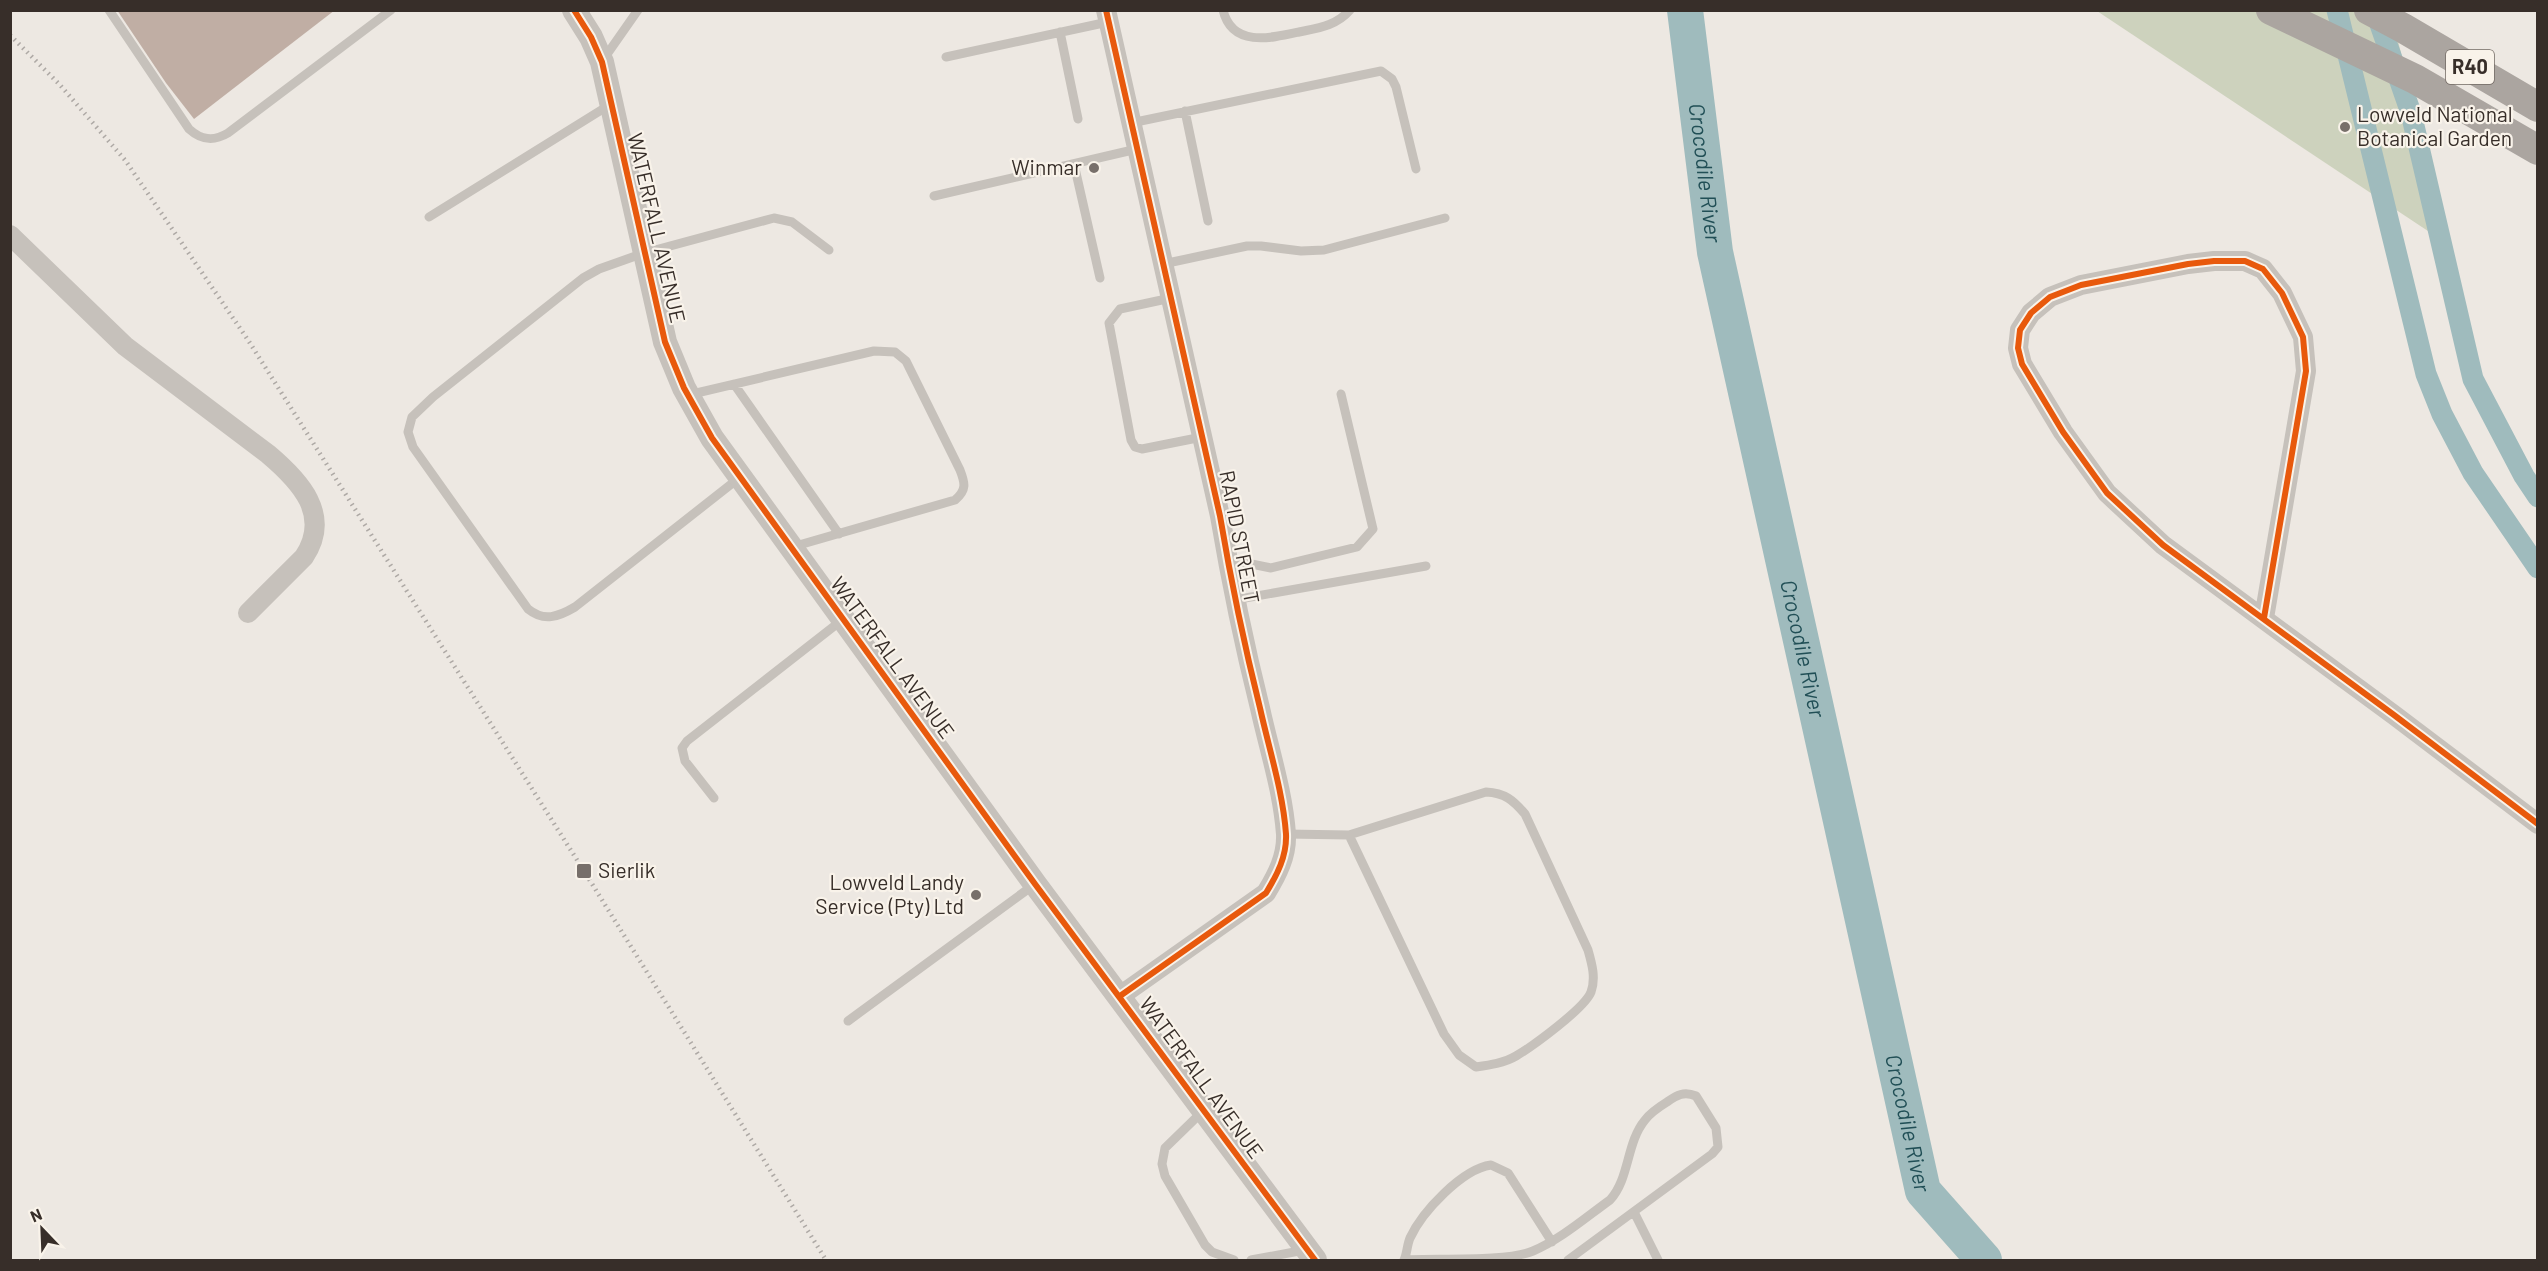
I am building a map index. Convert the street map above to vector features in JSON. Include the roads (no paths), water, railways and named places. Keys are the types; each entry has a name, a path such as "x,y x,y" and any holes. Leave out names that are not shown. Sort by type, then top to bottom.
{"main road":[{"name":"R40","path":"2271,10 2415,80 2538,150"},
{"name":"R40","path":"2369,10 2538,107"}],"street":[{"name":"WATERFALL AVENUE","path":"574,10 591,37 602,62 665,342 688,396 712,438 1035,884 1311,1255"},
{"name":"RAPID STREET","path":"1107,16 1202,437 1234,600 1279,791 1286,834 1284,855 1277,875 1266,893 1120,996"},
{"path":"10,235 125,346 275,459 288,471 304,494 316,516 317,525 311,546 248,613"},
{"path":"2264,618 2306,371 2303,337 2282,294 2263,269 2245,261 2214,261 2081,285 2050,297 2031,313 2020,330 2018,348 2022,364 2063,432 2107,494 2163,545 2538,824"}],"lane":[{"path":"109,10 189,129 198,137 210,139 228,133 391,10"},
{"path":"602,62 638,10"},
{"path":"1223,10 1228,23 1241,35 1266,39 1330,25 1343,19 1350,10"},
{"path":"946,57 1060,32 1107,16"},
{"path":"1060,32 1078,119"},
{"path":"1131,123 1381,72 1392,80 1396,87 1416,169"},
{"path":"429,217 611,104"},
{"path":"1185,111 1208,221"},
{"path":"934,196 1137,149"},
{"path":"1074,164 1100,278"},
{"path":"741,477 575,607 556,616 545,617 536,615 528,609 413,447 408,432 412,417 433,397 566,290 599,269 644,253 778,218 801,228 829,250"},
{"path":"1163,264 1247,246 1301,251 1324,250 1445,218"},
{"path":"1171,298 1120,309 1109,322 1131,440 1135,447 1142,449 1202,437"},
{"path":"688,396 874,351 895,352 906,361 960,470 964,481 962,494 955,500 792,547"},
{"path":"734,384 838,534"},
{"path":"1227,559 1271,568 1357,547 1373,529 1341,394"},
{"path":"1234,600 1426,566"},
{"path":"714,798 685,761 682,748 687,741 844,618"},
{"path":"1286,834 1349,835 1486,792 1501,793 1513,800 1525,814 1588,950 1593,971 1591,992 1580,1007 1516,1056 1496,1064 1476,1067 1459,1055 1444,1034 1349,835"},
{"path":"848,1021 1035,884"},
{"path":"1552,1242 1508,1173 1491,1165 1473,1171 1430,1206 1408,1240 1405,1260 1513,1256 1531,1252 1552,1242 1610,1200 1618,1191 1638,1131 1645,1119 1675,1096 1683,1093 1696,1096 1716,1128 1718,1147 1712,1154 1568,1260"},
{"path":"1204,1110 1165,1148 1162,1164 1165,1176 1206,1245 1212,1252 1234,1260"},
{"path":"1634,1212 1658,1260"},
{"path":"1251,1260 1311,1255"}],"waterway":[{"name":"Crocodile River","path":"1685,10 1715,252 1923,1191 1984,1260"},
{"path":"2337,10 2426,374 2442,414 2473,473 2538,568"},
{"path":"2375,10 2411,113 2473,379 2524,476 2538,497"}],"railway":[{"path":"10,35 60,85 125,160 248,340 584,871 826,1260"}],"place":[{"name":"Lowveld National Botanical Garden","path":"2345,127"},
{"name":"Winmar","path":"1094,168"},
{"name":"Sierlik","path":"584,871"},
{"name":"Lowveld Landy Service (Pty) Ltd","path":"976,895"}]}
